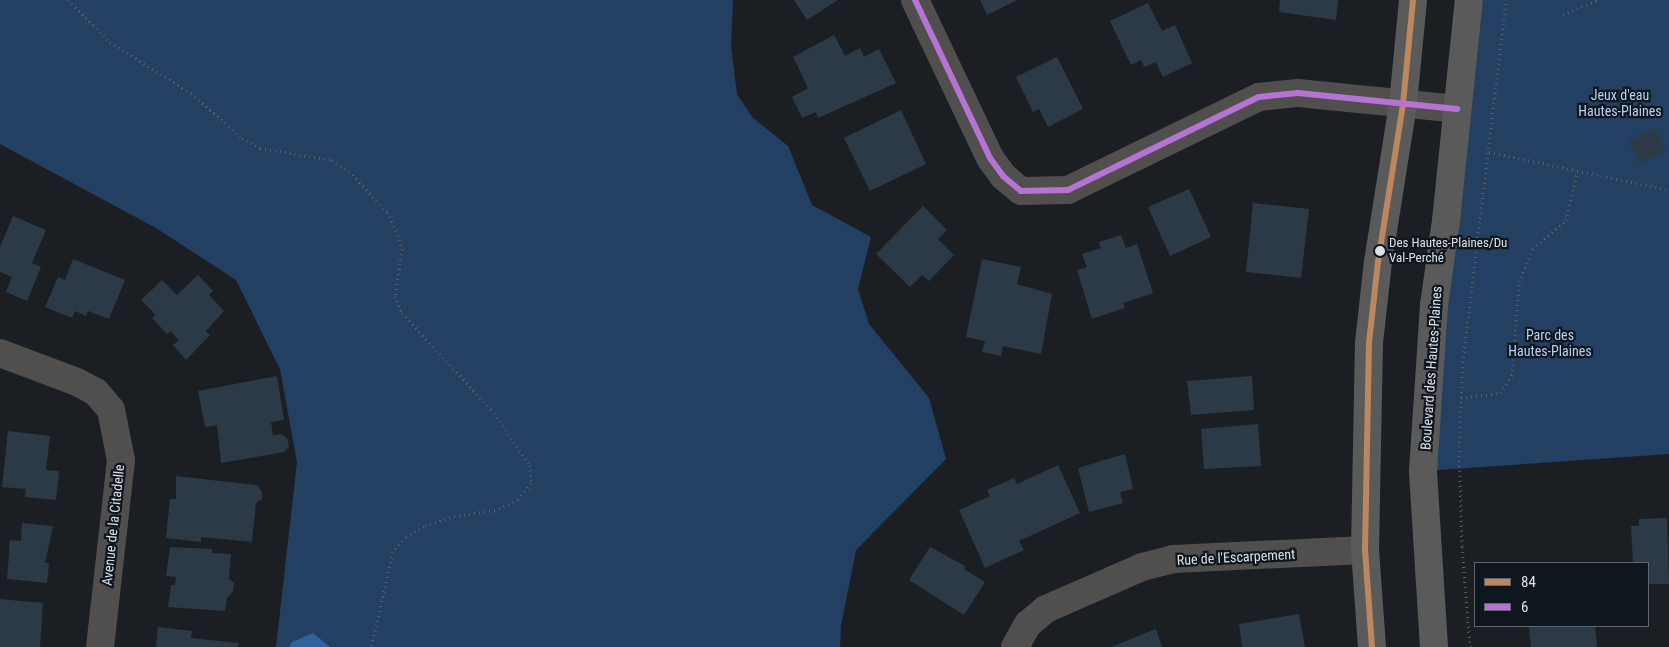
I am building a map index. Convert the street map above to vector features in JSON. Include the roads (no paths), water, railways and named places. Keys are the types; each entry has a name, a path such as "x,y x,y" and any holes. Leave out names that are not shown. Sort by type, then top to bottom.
{"street":[{"path":"914,0 990,158 1003,176 1021,191 1068,190 1259,97 1298,93 1456,109"},
{"path":"1372,647 1365,550 1370,342 1378,262 1403,104 1413,0"},
{"name":"Boulevard des Hautes-Plaines","path":"1434,647 1423,471 1434,305 1446,222 1456,109 1469,0"},
{"name":"Avenue de la Citadelle","path":"0,352 77,382 96,392 111,410 121,460 100,647"},
{"name":"Rue de l'Escarpement","path":"1015,647 1028,624 1046,609 1142,567 1173,560 1365,550"}],"place":[{"name":"Des Hautes-Plaines/Du Val-Perché","path":"1380,251"}],"park label":[{"name":"Jeux d'eau Hautes-Plaines","path":"1620,104"},
{"name":"Parc des Hautes-Plaines","path":"1550,344"}]}
